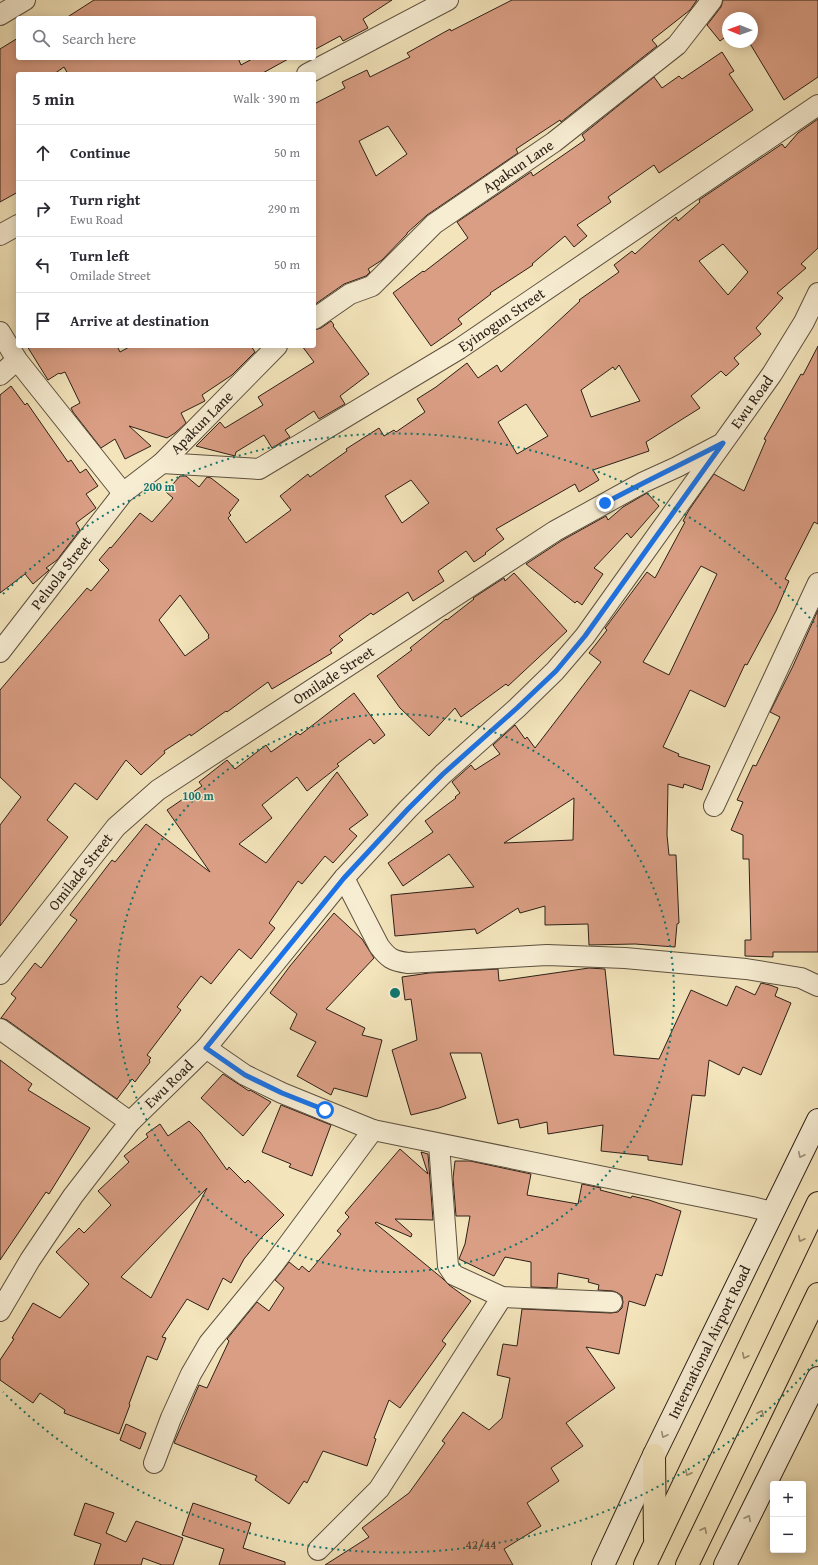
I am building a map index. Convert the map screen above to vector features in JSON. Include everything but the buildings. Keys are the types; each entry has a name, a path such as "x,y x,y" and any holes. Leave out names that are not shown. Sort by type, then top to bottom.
{"highway":[{"path":"645,1565 818,1203"},
{"path":"687,1565 818,1294"},
{"path":"654,1456 655,1543"}],"main road":[{"name":"International Airport Road","path":"603,1565 654,1456 818,1120"},
{"path":"725,1565 818,1378"}],"street":[{"path":"0,15 25,0"},
{"path":"311,72 448,0"},
{"name":"Apakun Lane","path":"316,318 350,294 372,286 434,224 554,142 671,50 677,45 712,0"},
{"name":"Eyinogun Street","path":"162,463 259,469 459,349 818,105"},
{"path":"0,235 16,226"},
{"name":"Ewu Road","path":"0,1311 30,1260 73,1196 130,1122 206,1048 344,878 408,809 443,774 556,671 585,636 772,374 804,322 818,293"},
{"path":"0,332 17,360 123,493"},
{"name":"Apakun Lane","path":"123,493 162,463 275,348"},
{"path":"0,375 17,360"},
{"name":"Omilade Street","path":"0,974 116,827 158,790 555,531 644,482 723,443"},
{"name":"Peluola Street","path":"0,652 123,493"},
{"path":"714,806 818,582"},
{"path":"344,878 379,946 386,955 395,962 408,963 546,955 625,958 746,969 801,978 818,986"},
{"path":"0,1029 130,1122"},
{"path":"206,1048 245,1075 282,1093 373,1130 772,1212"},
{"path":"154,1463 171,1418 191,1374 209,1343 273,1265 373,1130"},
{"path":"439,1144 448,1266 454,1275 502,1297 612,1302"},
{"path":"318,1550 379,1489 502,1297"}],"route":[{"path":"325,1110 282,1093 245,1075 206,1048 344,878 408,809 443,774 556,671 585,636 723,443 605,503"}]}
